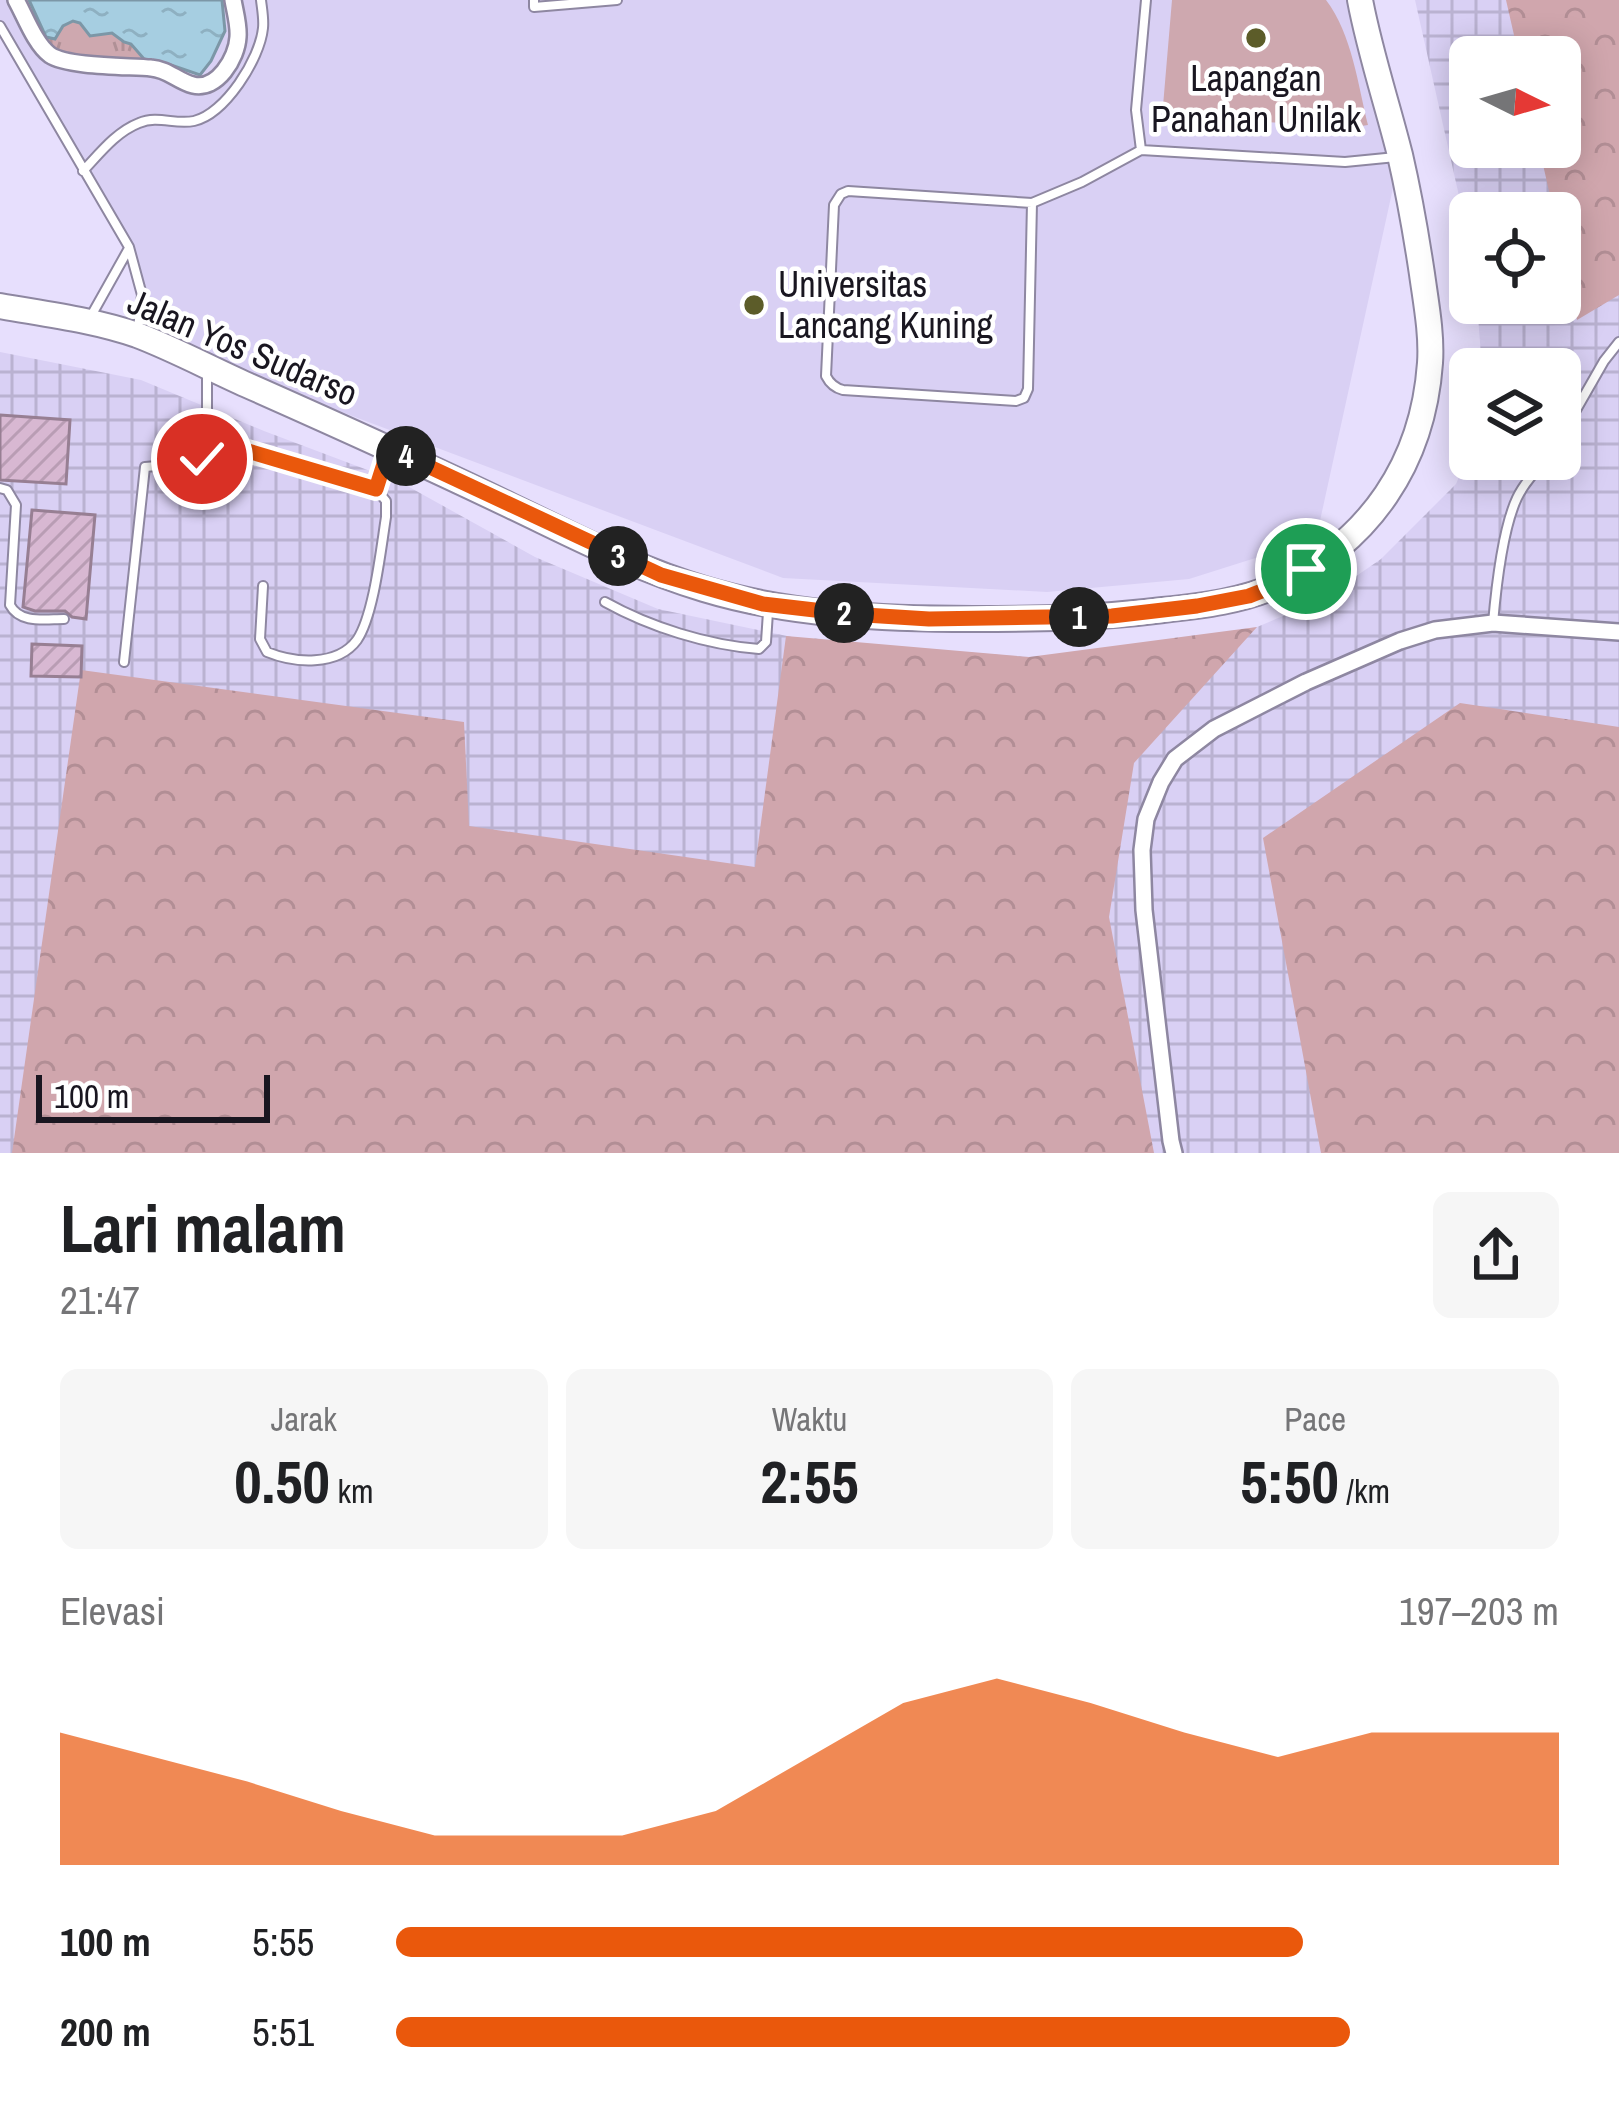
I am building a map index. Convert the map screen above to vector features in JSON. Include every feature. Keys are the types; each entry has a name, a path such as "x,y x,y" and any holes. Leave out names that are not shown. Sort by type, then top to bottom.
{"main road":[{"name":"Jalan Yos Sudarso","path":"0,306 137,335 661,575 712,591 768,604 929,619 1112,616 1249,596 1277,585 1336,548 1361,525 1399,478 1423,409 1430,362 1428,312 1400,156 1360,0"}],"street":[{"path":"16,0 49,54 67,61 159,69 202,87 222,72 238,42 233,0"},
{"path":"1174,1153 1142,870 1146,819 1175,759 1214,729 1306,682 1435,630 1492,623 1619,632"}],"lane":[{"path":"83,171 122,131 162,118 190,122 225,102 256,52 263,26 261,0"},
{"path":"534,0 534,7 617,0"},
{"path":"1141,150 1136,110 1146,0"},
{"path":"0,26 129,248 142,295 137,335"},
{"path":"1032,203 1028,389 1024,398 835,388 826,376 834,206 848,191 1032,203 1141,150 1345,163 1400,156"},
{"path":"88,322 129,248"},
{"path":"1581,401 1619,342"},
{"path":"207,367 207,418 241,449 376,489 386,501 368,611 360,636 350,648 314,661 267,652 260,639 263,586"},
{"path":"376,489 389,448"},
{"path":"124,662 145,466 181,464 241,449"},
{"path":"1492,623 1515,502 1529,480"},
{"path":"0,488 7,490 16,505 10,605 23,618 64,619"},
{"path":"605,602 647,622 758,649 766,642 768,604"}],"shaded area":[{"name":"Universitas Lancang Kuning","path":"0,0 1350,0 1400,156 1316,539 1189,579 1047,592 783,578 137,335 142,295 129,247 0,26"},
{"path":"1415,0 1619,0 1619,1153 0,1153 0,352 141,380 402,483 535,557 658,609 806,640 1029,657 1103,654 1257,627 1323,599 1381,559 1458,480 1581,480 1581,348 1480,348 1479,324 1581,324 1581,192 1458,192 1453,168 1581,168 1581,36 1449,36 1449,151"}],"green space":[{"path":"18,0 29,0 46,37 55,39 73,21 131,43 143,63 61,57 46,45"},
{"name":"Lapangan Panahan Unilak","path":"1172,0 1326,0 1348,44 1368,125 1177,117 1163,106"},
{"path":"1506,0 1619,0 1619,295 1581,318 1581,192 1549,192 1544,168 1581,168 1581,36 1514,36"},
{"path":"1257,627 1134,763 1109,917 1154,1153 12,1153 81,670 464,722 469,826 755,867 786,636 1029,657"},
{"path":"1460,703 1619,727 1619,1153 1321,1153 1263,838"}],"water":[{"path":"29,0 222,0 225,31 200,75 144,59 112,33 90,36 73,21 55,39 46,37"}],"building":[{"path":"0,415 70,420 66,484 0,480"},
{"path":"32,510 95,515 86,619 65,611 23,607"},
{"path":"32,644 82,646 81,677 31,676"}],"place":[{"name":"Lapangan Panahan Unilak","path":"1256,38"},
{"name":"Universitas Lancang Kuning","path":"754,305"}],"route":[{"path":"202,459 241,449 376,489 389,448 661,575 763,604 849,614 929,619 1112,616 1249,596 1306,569"}]}
